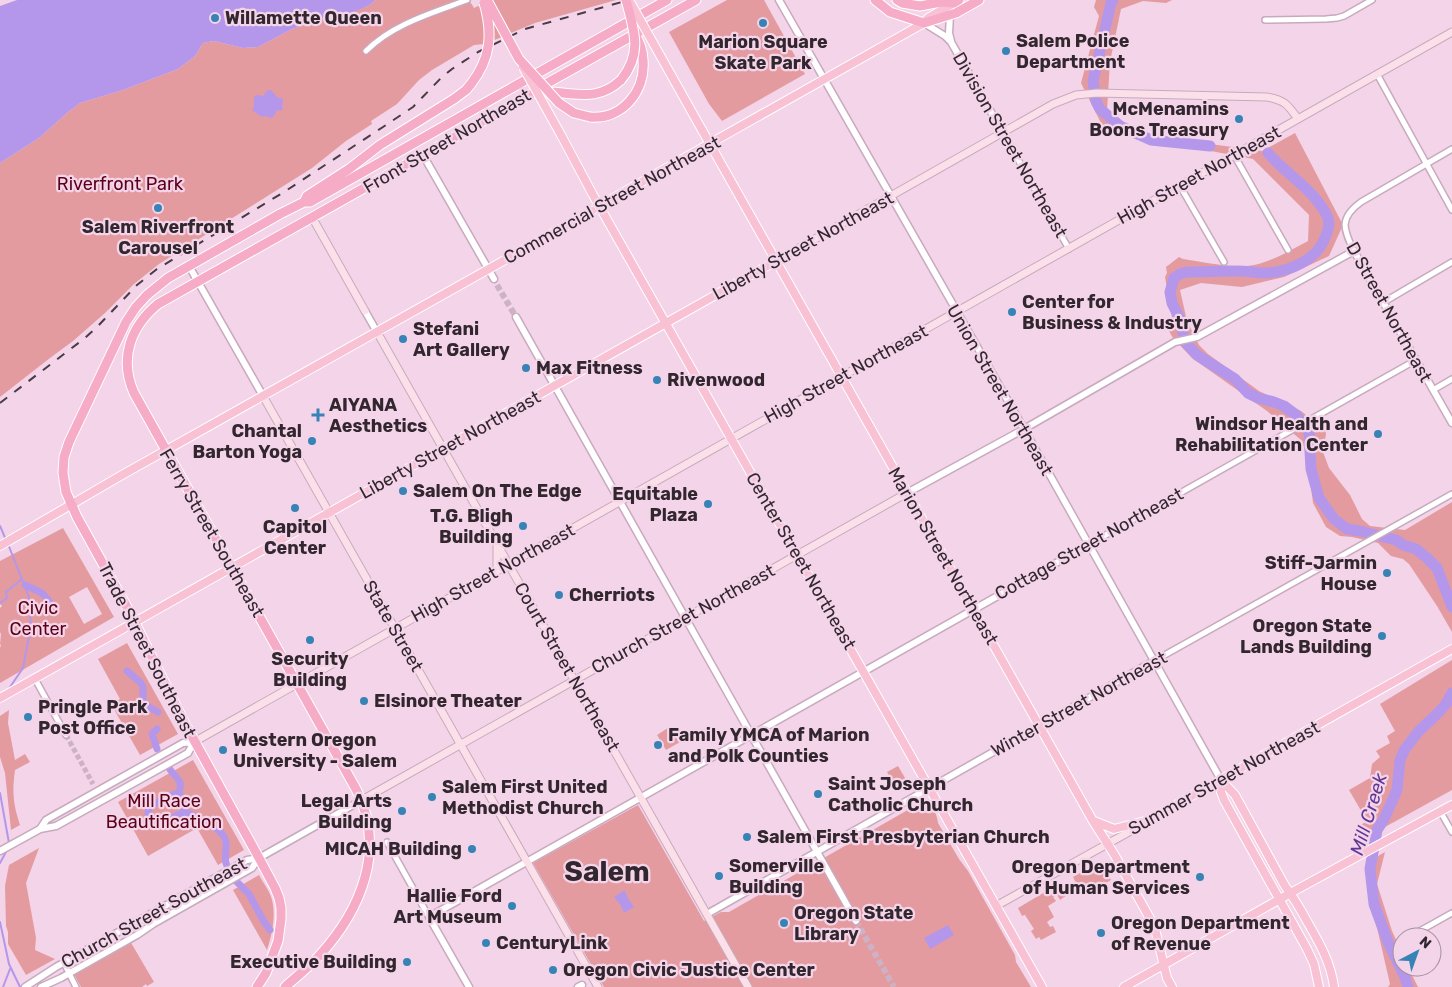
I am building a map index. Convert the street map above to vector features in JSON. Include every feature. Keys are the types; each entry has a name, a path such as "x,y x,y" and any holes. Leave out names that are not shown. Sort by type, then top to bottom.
{"highway":[{"path":"304,202 307,196 349,169 380,145 466,90 482,68 490,41 483,0"},
{"path":"487,0 519,59 559,103 574,113 590,117 614,114 627,104 637,91 644,65 641,49 635,34"},
{"path":"533,93 556,92 590,95 607,90 621,80 634,58 635,44 628,0"},
{"name":"Front Street Northeast","path":"72,434 126,322 136,307 158,284 280,214 304,202 310,202 667,0"},
{"name":"Front Street Northeast","path":"198,282 696,0"},
{"path":"875,0 890,12 924,23 950,15 979,0"},
{"path":"897,0 902,3 920,6 956,1"},
{"name":"Ferry Street Southeast","path":"198,282 158,304 141,321 134,333 127,359 130,385 165,451 362,800 370,834 368,867 362,889 352,910 340,931 318,957 285,987"},
{"name":"Trade Street Southeast","path":"72,434 64,457 63,473 66,492 71,504 135,622 194,742 259,858 279,898 281,914 280,931 266,973 257,987"}],"main road":[{"name":"Marion Street Northeast","path":"628,0 1153,924 1163,965 1172,987"},
{"name":"Commercial Street Northeast","path":"0,546 71,504 924,23 928,18 956,1"},
{"name":"High Street Northeast","path":"194,742 1452,32"},
{"name":"Center Street Northeast","path":"519,59 731,439 1042,987"},
{"name":"Liberty Street Northeast","path":"0,698 1068,97 1108,93 1267,96 1284,101 1298,119"},
{"name":"Court Street Northeast","path":"312,217 365,311"},
{"name":"Court Street Northeast","path":"377,332 748,987"},
{"name":"State Street","path":"263,396 598,987"},
{"path":"57,513 66,492"},
{"name":"Church Street Northeast","path":"460,744 907,493"},
{"path":"496,542 497,571"},
{"name":"Summer Street Northeast","path":"996,906 1452,650"},
{"name":"Church Street Southeast","path":"362,800 460,744"},
{"name":"Union Street Northeast","path":"1221,780 1224,800 1310,957 1319,987"},
{"name":"Union Street Northeast","path":"1221,780 1235,795 1285,886 1323,949 1331,970 1334,987"},
{"path":"1124,987 1452,804"},
{"path":"1093,821 1108,828 1114,828 1149,820"},
{"path":"1247,840 1254,840 1265,858 1273,864"}],"street":[{"path":"366,51 381,38 400,27 428,14 467,0"},
{"name":"Union Street Northeast","path":"779,0 1024,429 1221,780"},
{"path":"1265,20 1337,18 1372,0"},
{"path":"950,15 949,33 951,42"},
{"path":"924,23 951,42"},
{"name":"Division Street Northeast","path":"951,42 1069,249"},
{"path":"1377,74 1452,210"},
{"path":"1426,164 1452,150"},
{"path":"423,155 496,282"},
{"path":"1234,155 1288,250"},
{"name":"D Street Northeast","path":"1426,164 1361,202 1348,213 1345,233 1452,423"},
{"path":"1180,186 1224,262"},
{"name":"Church Street Northeast","path":"907,493 1024,429 1175,342 1197,337 1354,251"},
{"path":"1384,302 1452,262"},
{"name":"State Street","path":"189,266 263,396"},
{"name":"Court Street Northeast","path":"365,311 377,332"},
{"path":"516,316 856,921"},
{"name":"Cottage Street Northeast","path":"429,916 1416,360"},
{"path":"1433,390 1452,379"},
{"name":"Winter Street Northeast","path":"707,914 1452,494"},
{"path":"35,679 66,735"},
{"path":"40,829 46,820 52,816 183,743 194,742"},
{"path":"0,852 40,829 56,826 188,753 194,742"},
{"path":"93,784 97,791"},
{"name":"Church Street Southeast","path":"25,987 247,860 259,858 362,800"},
{"path":"1440,811 1452,832"},
{"path":"387,842 469,987"},
{"name":"Church Street Southeast","path":"41,987 68,974 252,868 259,858"},
{"path":"1427,927 1452,913"},
{"path":"64,963 76,987"},
{"path":"580,986 593,979"}],"green space":[{"name":"Riverfront Park","path":"376,0 469,0 474,8 491,0 616,0 535,23 485,44 474,45 432,70 419,80 397,104 371,121 372,124 346,141 312,168 159,264 134,284 73,341 0,397 0,163 39,138 80,103 123,90 178,69 195,56 203,43 214,41 243,48 258,47 292,29 321,19 335,18 368,6"},
{"path":"727,0 764,0 805,74 722,121 709,104 669,32"},
{"path":"1096,0 1172,0 1166,3 1143,1 1121,9 1110,62 1107,111 1123,125 1158,137 1262,151 1295,133 1343,225 1329,256 1284,277 1242,287 1201,283 1180,290 1187,321 1199,345 1208,354 1259,391 1301,411 1325,430 1323,452 1329,468 1350,495 1362,519 1370,526 1405,530 1452,502 1452,632 1409,564 1403,559 1391,556 1378,543 1340,536 1326,527 1313,503 1305,450 1301,440 1267,411 1192,358 1169,331 1172,317 1165,277 1167,273 1166,267 1179,257 1229,266 1247,266 1268,261 1308,241 1309,215 1253,159 1195,148 1158,146 1104,129 1081,83 1099,16 1094,7"},
{"name":"Civic Center","path":"63,528 114,617 0,683 0,608 2,606 0,604 0,561","holes":["87,587 102,614 84,624 69,597"]},
{"name":"Mill Race Beautification","path":"127,643 178,734 140,755 111,704 120,699 98,659"},
{"path":"1452,660 1452,790 1365,838 1364,836 1361,837 1356,828 1367,821 1349,790 1370,778 1372,764 1380,757 1376,751 1390,743 1387,736 1395,731 1380,704"},
{"path":"9,710 8,723 15,760 25,754 30,762 15,770 14,798 20,825 11,830 5,773 0,757 0,716"},
{"path":"671,726 680,742 666,750 657,735"},
{"name":"Mill Race Beautification","path":"193,760 244,850 218,865 197,828 148,856 118,802"},
{"path":"898,766 908,783 897,789 887,772"},
{"path":"920,803 929,804 935,811 938,823 968,871 1031,987 604,987 533,863 638,805 704,921 721,912 729,912"},
{"path":"39,848 26,883 36,938 35,950 55,959 26,975 8,944 5,886 9,865"},
{"path":"1385,852 1377,884 1392,931 1392,977 1413,977 1418,987 1388,987 1390,984 1369,893 1366,863"},
{"path":"1100,861 1111,880 1087,894 1082,887 1074,892 1073,890 1078,887 1073,877"},
{"path":"259,875 270,893 274,912 267,950 233,890"},
{"path":"1060,883 1067,895 1060,900 1057,895 1053,897 1056,901 1048,906 1054,917 1047,922 1050,927 1053,926 1056,932 1041,940 1039,937 1036,939 1031,931 1034,929 1025,915 1027,914 1022,916 1018,908"},
{"path":"130,941 154,982 142,987 81,987 74,974"}],"shaded area":[{"path":"17,0 376,0 368,6 344,16 321,19 292,29 258,47 243,48 214,41 203,43 195,56 178,69 123,90 80,103 39,138 0,163 0,6"},
{"path":"268,90 271,90 277,97 283,99 282,111 277,110 272,118 262,117 252,110 254,107 254,97 257,95 263,96"},
{"path":"625,891 634,907 624,913 614,897"},
{"path":"948,925 954,935 930,949 924,938"}],"waterway":[{"name":"Mill Creek","path":"1113,0 1093,81 1096,101 1100,109 1120,126 1151,140 1210,146"},
{"name":"Mill Creek","path":"1268,153 1309,191 1323,208 1329,221 1325,238 1320,247 1308,259 1284,270 1267,273 1237,271 1187,272 1174,278 1170,292 1172,303 1183,325 1186,343 1197,355 1235,379 1248,393 1284,406 1296,415 1309,433 1311,469 1319,498 1334,519 1347,529 1396,540 1403,545 1416,549 1437,568 1452,607"},
{"path":"0,526 6,540"},
{"path":"8,544 29,597 31,626 23,668 8,690"},
{"path":"0,603 7,598 6,592 22,579"},
{"path":"25,585 42,593 50,602"},
{"path":"127,671 141,683 143,687 143,701 158,712"},
{"name":"Mill Creek","path":"1408,987 1374,904 1370,869 1377,830 1397,790 1400,760 1405,749 1418,732 1446,704 1452,693"},
{"path":"157,729 152,734 157,749"},
{"path":"169,768 180,782 179,792 164,798 151,807 148,813 149,816 151,819 160,822 186,812 209,824 224,837 227,866"},
{"path":"179,792 186,812"},
{"path":"0,793 9,843"},
{"path":"0,863 7,850"},
{"path":"236,881 249,894 270,930"},
{"path":"0,922 9,964 20,987"},
{"path":"3,987 10,969"}],"tunnel":[{"path":"497,285 516,317"},
{"path":"66,735 93,784"},
{"path":"856,921 894,987"}],"railway":[{"path":"0,403 85,338 137,285 157,269 284,192 413,107 441,78 478,52 525,29 629,0"}],"place":[{"name":"Willamette Queen","path":"215,18"},
{"name":"Marion Square Skate Park","path":"763,23"},
{"name":"Salem Police Department","path":"1006,51"},
{"name":"McMenamins Boons Treasury","path":"1239,119"},
{"name":"Salem Riverfront Carousel","path":"158,208"},
{"name":"Center for Business & Industry","path":"1012,312"},
{"name":"Stefani Art Gallery","path":"403,339"},
{"name":"Max Fitness","path":"526,368"},
{"name":"Rivenwood","path":"657,380"},
{"name":"AIYANA Aesthetics","path":"318,415"},
{"name":"Windsor Health and Rehabilitation Center","path":"1378,434"},
{"name":"Chantal Barton Yoga","path":"312,441"},
{"name":"Salem On The Edge","path":"403,491"},
{"name":"Equitable Plaza","path":"708,504"},
{"name":"Capitol Center","path":"295,508"},
{"name":"T.G. Bligh Building","path":"523,526"},
{"name":"Stiff-Jarmin House","path":"1387,573"},
{"name":"Cherriots","path":"559,595"},
{"name":"Oregon State Lands Building","path":"1382,636"},
{"name":"Security Building","path":"310,640"},
{"name":"Elsinore Theater","path":"364,701"},
{"name":"Pringle Park Post Office","path":"28,717"},
{"name":"Family YMCA of Marion and Polk Counties","path":"658,745"},
{"name":"Western Oregon University - Salem","path":"223,750"},
{"name":"Saint Joseph Catholic Church","path":"818,794"},
{"name":"Salem First United Methodist Church","path":"432,797"},
{"name":"Legal Arts Building","path":"402,811"},
{"name":"Salem First Presbyterian Church","path":"747,837"},
{"name":"MICAH Building","path":"472,849"},
{"name":"Somerville Building","path":"719,876"},
{"name":"Oregon Department of Human Services","path":"1200,877"},
{"name":"Hallie Ford Art Museum","path":"512,906"},
{"name":"Oregon State Library","path":"784,923"},
{"name":"Oregon Department of Revenue","path":"1101,933"},
{"name":"CenturyLink","path":"486,943"},
{"name":"Executive Building","path":"407,962"},
{"name":"Oregon Civic Justice Center","path":"553,970"}],"district":[{"name":"Salem","path":"607,871"}]}
